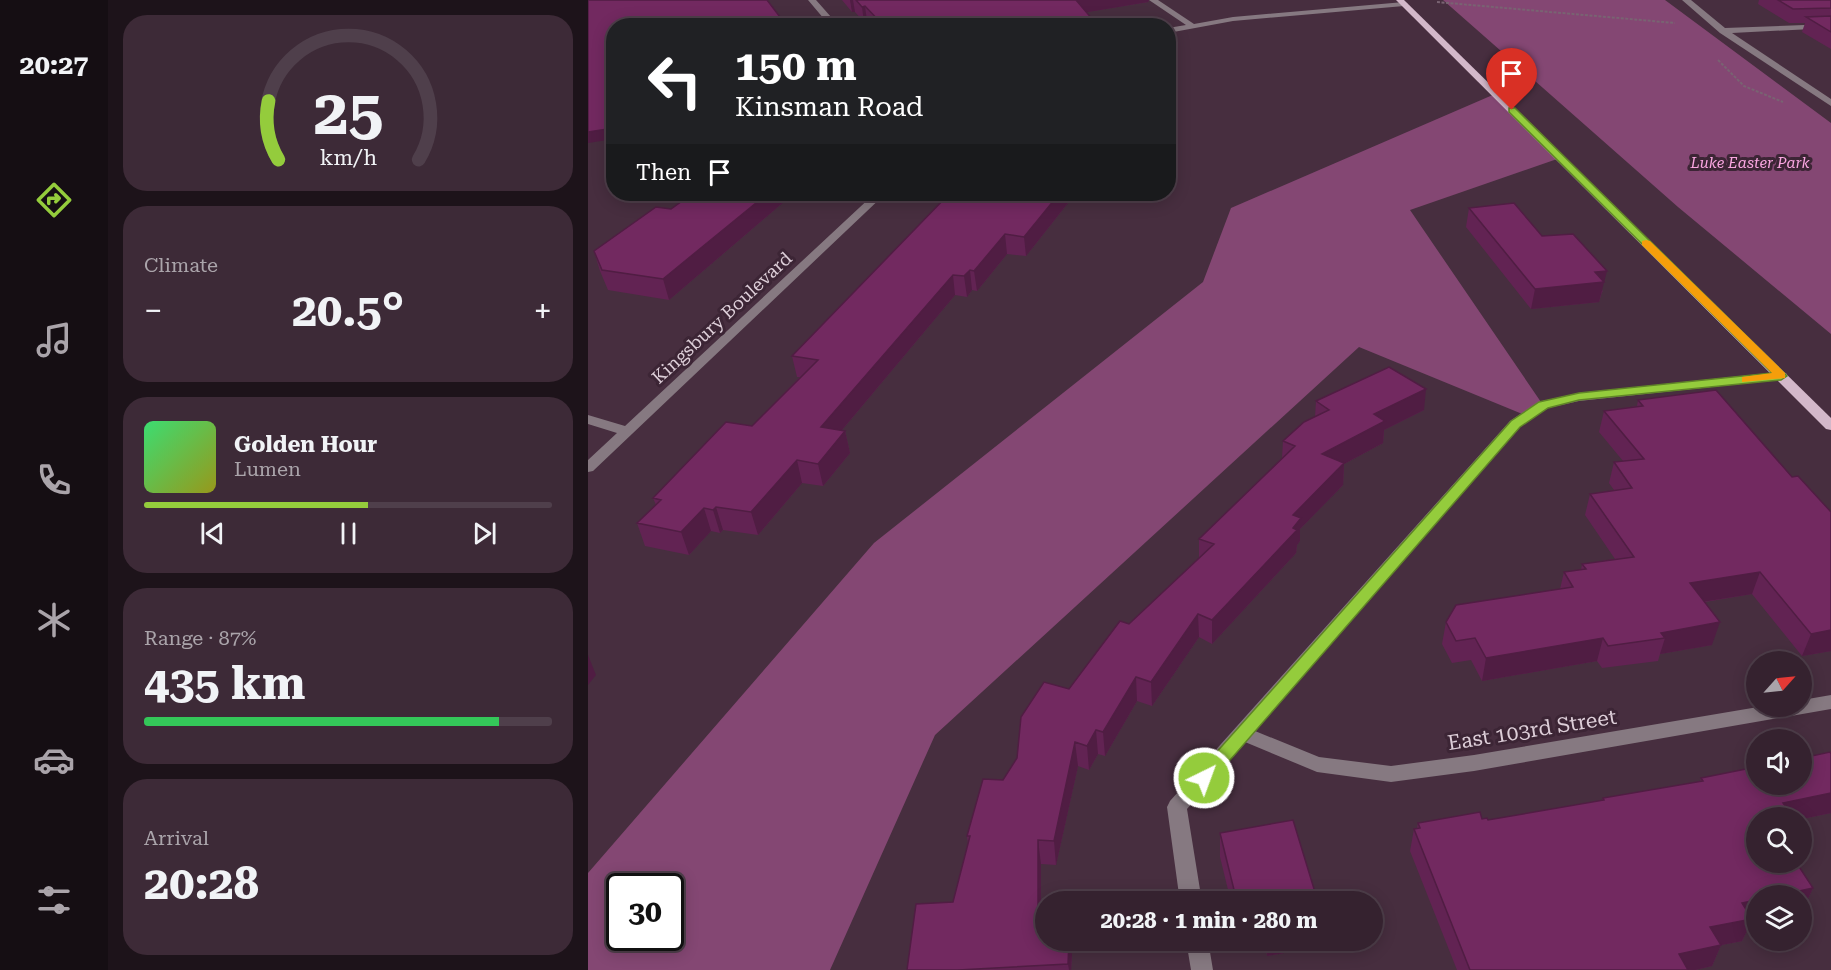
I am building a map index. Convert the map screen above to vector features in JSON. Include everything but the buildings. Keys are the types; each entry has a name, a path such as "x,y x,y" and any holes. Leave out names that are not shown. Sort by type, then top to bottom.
{"main road":[{"path":"1402,2 1831,426"}],"street":[{"path":"812,0 828,18"},
{"path":"1153,0 1191,25"},
{"path":"1686,0 1723,31 1831,103"},
{"path":"1176,29 1281,14 1402,2"},
{"path":"1723,31 1831,26"},
{"name":"Kingsbury Boulevard","path":"588,468 873,201"},
{"path":"1189,891 1177,807 1244,734 1515,424 1543,405 1579,397 1781,376"},
{"path":"588,419 627,431"},
{"name":"East 103rd Street","path":"1244,734 1317,764 1391,774 1474,763 1831,702"},
{"path":"1199,951 1202,970"}],"path":[{"path":"1434,2 1681,24"}],"green space":[{"name":"Luke Easter Park","path":"1443,0 1665,0 1831,123 1831,334 1678,207"},
{"path":"1495,94 1560,158 1410,210 1543,405 1527,416 1359,347 935,735 830,970 588,970 588,873 874,543 1203,282 1231,208"}],"slow traffic":[{"path":"1646,243 1781,376 1746,380"}],"route":[{"path":"1204,778 1515,424 1543,405 1579,397 1781,376 1512,110"}]}
